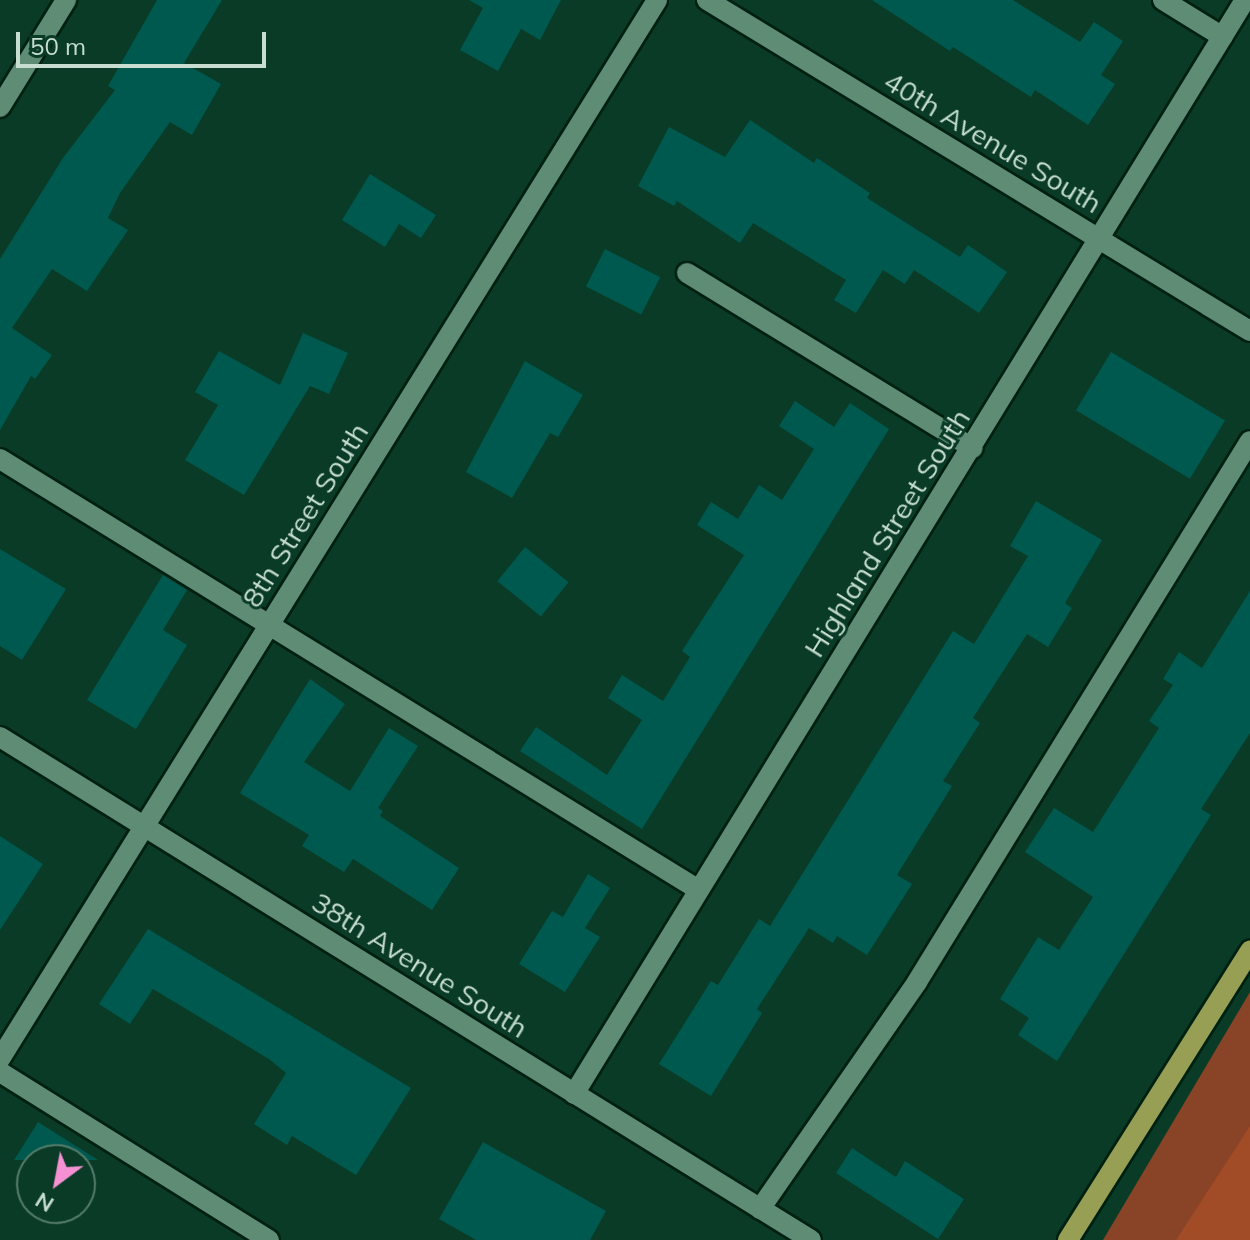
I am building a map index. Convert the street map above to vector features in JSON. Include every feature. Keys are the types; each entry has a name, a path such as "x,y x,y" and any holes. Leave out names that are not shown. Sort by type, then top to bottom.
{"main road":[{"path":"1068,1240 1250,951"}],"street":[{"path":"0,107 66,0"},
{"name":"8th Street South","path":"0,1059 657,0"},
{"name":"40th Avenue South","path":"707,0 1250,331"},
{"path":"1163,0 1223,37"},
{"name":"Highland Street South","path":"574,1094 1101,241 1245,0"},
{"path":"687,273 973,448"},
{"path":"760,1209 917,982 1250,441"},
{"path":"0,459 268,628 699,890"},
{"name":"38th Avenue South","path":"0,737 811,1240"},
{"path":"0,1072 269,1240"}],"shaded area":[{"path":"1250,992 1250,1240 1103,1240"},
{"path":"1250,1126 1250,1240 1176,1240"}],"building":[{"path":"157,0 222,0 184,63 221,84 192,135 170,122 120,193 108,218 128,230 87,291 52,269 12,328 52,355 35,379 31,376 0,430 0,259 63,158 115,90 108,86"},
{"path":"469,0 561,0 540,40 521,29 498,71 460,50 483,8"},
{"path":"872,0 1013,0 1080,42 1094,22 1123,41 1101,75 1115,84 1088,125 1035,90 1031,97 953,47 950,51"},
{"path":"750,120 814,163 817,158 870,193 867,198 960,257 968,245 1007,272 979,313 914,270 905,284 883,270 856,313 834,300 846,280 753,223 740,243 677,201 674,206 638,186 669,127 725,157"},
{"path":"370,174 436,215 421,238 399,224 385,247 342,220"},
{"path":"605,249 660,277 641,315 586,286"},
{"path":"303,333 348,353 329,394 310,386 244,495 185,460 218,405 195,392 219,351 280,385"},
{"path":"1111,352 1225,421 1190,479 1076,410"},
{"path":"525,361 583,395 558,437 550,433 512,498 466,472"},
{"path":"795,401 834,427 850,403 889,429 642,829 520,751 536,727 607,775 642,720 608,698 622,675 663,701 690,657 682,651 744,555 697,525 711,502 738,519 759,485 782,500 814,449 779,426"},
{"path":"1036,501 1102,540 1065,603 1072,608 1048,647 1027,634 973,718 980,723 943,781 952,786 897,875 912,884 867,955 837,936 833,943 809,928 757,1009 762,1013 711,1096 659,1064 711,981 718,985 759,919 770,926 953,631 974,644 1028,556 1010,546"},
{"path":"525,547 569,582 541,616 497,581"},
{"path":"0,549 66,589 22,660 0,646"},
{"path":"163,575 187,590 163,630 187,645 136,729 87,700"},
{"path":"1250,591 1250,733 1201,809 1211,815 1057,1061 1018,1035 1029,1018 1000,999 1038,937 1059,950 1093,897 1025,852 1054,808 1093,832 1159,728 1149,721 1173,685 1163,679 1179,652 1202,668"},
{"path":"310,679 345,704 304,762 350,791 389,728 418,746 378,808 383,811 380,816 459,868 432,910 353,859 344,872 302,846 309,835 240,793"},
{"path":"0,836 43,864 0,930"},
{"path":"588,874 610,888 585,928 600,937 565,992 519,964 552,911 563,917"},
{"path":"148,929 411,1088 356,1175 292,1136 287,1145 254,1124 286,1073 269,1059 153,989 130,1024 99,1004"},
{"path":"38,1122 73,1144 24,1144"},
{"path":"483,1142 606,1211 590,1240 476,1240 439,1219"},
{"path":"852,1148 896,1177 905,1161 964,1199 938,1239 836,1173"}]}
